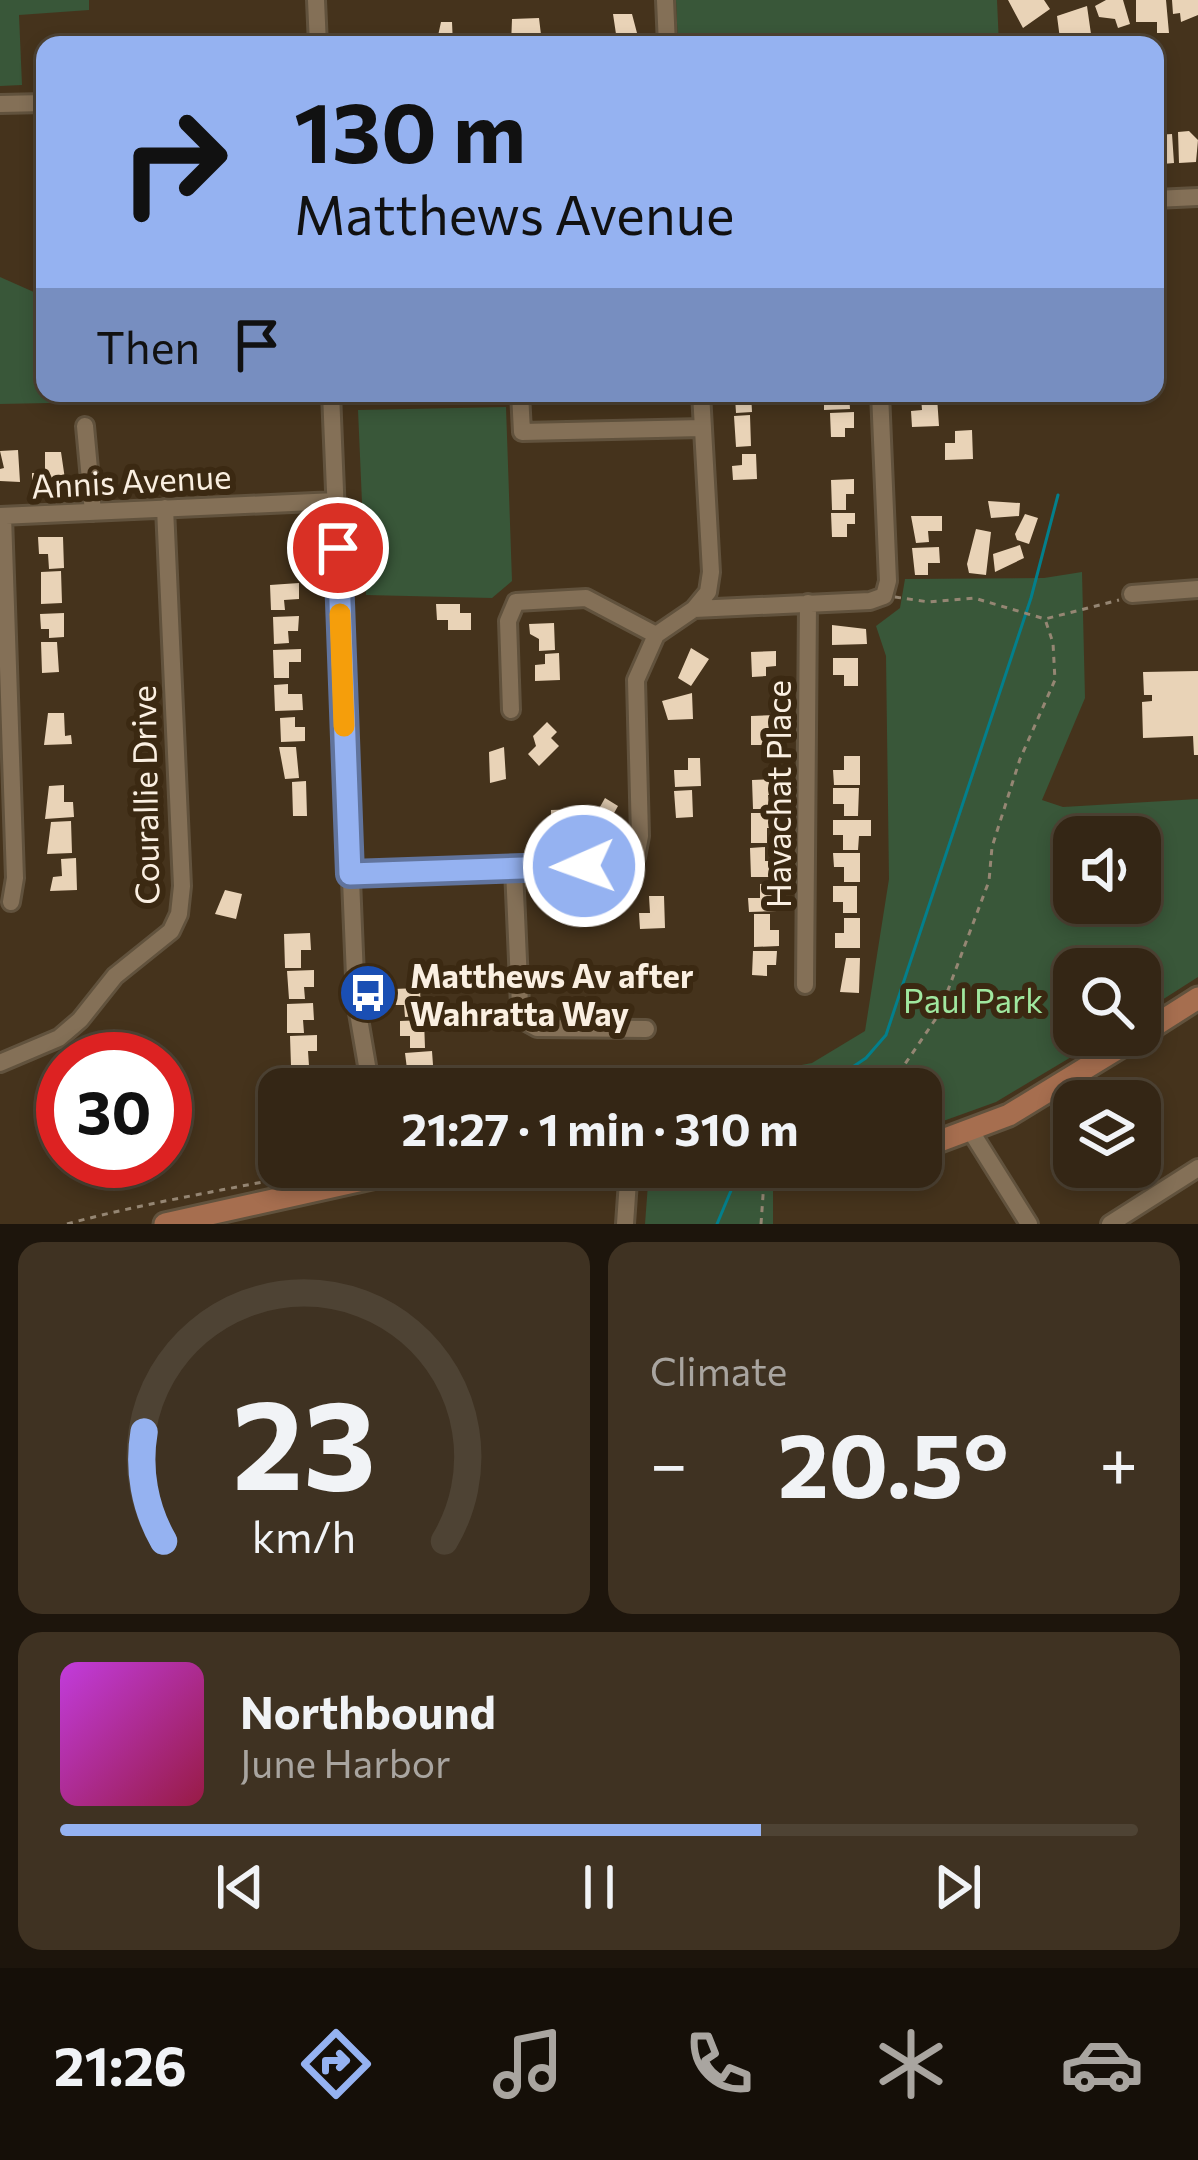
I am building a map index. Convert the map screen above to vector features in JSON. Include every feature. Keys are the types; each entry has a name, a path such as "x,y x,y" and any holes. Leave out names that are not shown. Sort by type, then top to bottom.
{"main road":[{"path":"1161,1022 1198,998"},
{"path":"942,1141 1043,1096 1107,1056"},
{"path":"165,1224 316,1188"}],"street":[{"path":"316,0 318,36"},
{"path":"665,0 667,36"},
{"path":"0,104 36,103"},
{"path":"1164,199 1198,197"},
{"path":"331,402 356,1001 367,1068"},
{"path":"520,402 522,432 702,428"},
{"path":"350,874 618,865 636,857 640,836 636,680 656,635 694,609 710,583 701,402"},
{"path":"694,609 884,596 888,581 880,402"},
{"path":"85,426 93,512"},
{"name":"Annis Avenue","path":"2,516 336,501"},
{"name":"Courallie Drive","path":"0,1063 59,1038 115,976 171,931 179,914 182,886 165,508"},
{"path":"2,516 15,878 11,902"},
{"path":"1132,593 1198,589"},
{"path":"511,710 508,621 516,602 586,598 656,635"},
{"name":"Havachat Place","path":"806,985 808,603"},
{"path":"514,869 520,1006 528,1023 537,1028 646,1029"},
{"path":"971,1132 1029,1224"},
{"path":"1110,1224 1198,1168"},
{"path":"626,1224 627,1188"}],"path":[{"path":"884,596 929,602 974,598 1042,618 1115,602 1132,593"},
{"path":"901,1068 939,1014 989,881 992,847 1013,781 1055,680 1053,643 1042,618"},
{"path":"67,1224 128,1207 258,1185"},
{"path":"761,1224 764,1188"}],"green space":[{"path":"0,0 89,0 89,10 19,15 22,85 0,86"},
{"path":"676,0 997,0 999,36 678,36"},
{"path":"0,277 36,293 36,402 98,402 0,404"},
{"path":"506,407 512,581 492,598 366,595 358,410"},
{"name":"Paul Park","path":"1082,572 1085,698 1042,800 1063,807 1198,799 1198,977 1161,1001 1161,948 1053,948 1053,1056 1073,1056 996,1102 942,1121 942,1068 785,1068 812,1063 865,1031 889,879 886,656 876,626 900,608 905,579 1044,578"},
{"path":"648,1188 773,1188 773,1224 645,1224"}],"building":[{"path":"1008,0 1044,0 1050,9 1023,28"},
{"path":"1123,0 1130,24 1118,28 1115,19 1099,17 1095,6"},
{"path":"1136,0 1166,0 1169,33 1157,33 1157,22 1136,22"},
{"path":"1172,0 1198,0 1198,15 1181,22 1180,13 1173,14"},
{"path":"1087,6 1091,34 1060,36 1057,16"},
{"path":"613,14 632,14 637,33 616,34"},
{"path":"539,18 541,36 511,36 512,19"},
{"path":"441,22 452,22 453,36 438,36"},
{"path":"1189,131 1198,140 1196,162 1179,163 1178,132"},
{"path":"1164,134 1172,134 1174,163 1164,164"},
{"path":"735,402 751,402 752,412 736,413"},
{"path":"824,402 850,402 850,409 824,410"},
{"path":"921,402 937,402 939,426 912,427 911,411 922,410"},
{"path":"854,412 854,428 845,428 845,437 831,437 830,413"},
{"path":"750,415 751,446 736,447 734,416"},
{"path":"972,430 973,459 945,460 945,443 955,443 955,431"},
{"path":"18,450 20,482 0,481 4,468 0,451"},
{"path":"45,452 61,452 66,486 32,486 32,473 45,473"},
{"path":"742,454 756,454 757,479 733,480 732,466 742,465"},
{"path":"854,479 854,494 846,494 846,510 832,510 831,480"},
{"path":"988,501 1020,503 1019,516 991,518"},
{"path":"831,513 855,513 855,524 847,524 847,537 832,537"},
{"path":"1025,514 1038,518 1029,544 1017,540 1015,534"},
{"path":"911,516 942,516 942,531 928,531 929,542 916,543"},
{"path":"976,529 991,532 986,575 969,573 967,564"},
{"path":"38,537 63,537 64,568 49,569 48,554 39,554"},
{"path":"1020,545 1024,558 995,572 993,554"},
{"path":"939,547 940,563 928,563 928,575 915,575 912,548"},
{"path":"61,571 62,603 41,604 41,572"},
{"path":"299,583 299,599 284,600 285,610 271,610 270,585"},
{"path":"436,604 460,604 460,613 471,613 471,630 448,630 448,620 437,620"},
{"path":"64,613 64,637 49,638 49,629 41,629 40,614"},
{"path":"299,616 298,631 288,631 289,643 274,644 273,617"},
{"path":"554,623 555,650 539,651 539,639 530,634 529,624"},
{"path":"832,625 866,629 867,644 832,645"},
{"path":"41,642 57,642 59,672 42,673"},
{"path":"691,648 709,659 691,686 678,678"},
{"path":"301,649 301,662 289,662 289,678 274,678 273,650"},
{"path":"776,651 776,666 766,667 766,676 752,677 751,652"},
{"path":"559,653 560,680 535,681 535,665 545,664 545,654"},
{"path":"833,658 858,658 858,686 844,686 844,675 833,675"},
{"path":"1198,671 1198,755 1194,755 1193,736 1143,738 1142,702 1152,701 1152,695 1144,695 1143,672"},
{"path":"288,684 288,694 302,694 303,710 275,711 274,685"},
{"path":"692,693 693,719 668,720 662,701"},
{"path":"48,713 64,713 65,736 71,735 72,744 44,745"},
{"path":"776,715 775,730 765,730 766,745 751,745 751,716"},
{"path":"295,717 295,727 305,727 305,741 281,742 280,718"},
{"path":"547,722 557,732 551,738 559,746 539,766 528,754 536,746 533,736"},
{"path":"279,747 296,747 299,778 285,779"},
{"path":"504,747 506,779 490,783 489,752"},
{"path":"844,756 860,756 860,785 834,785 833,770 844,770"},
{"path":"688,758 700,758 701,786 675,787 674,770 688,770"},
{"path":"778,779 778,794 768,795 769,809 753,809 752,780"},
{"path":"306,781 307,816 293,816 292,782"},
{"path":"64,785 64,802 73,802 74,817 45,819 49,786"},
{"path":"833,788 859,788 858,816 844,816 844,804 833,804"},
{"path":"692,790 693,817 676,818 674,791"},
{"path":"605,798 618,806 600,838 587,830"},
{"path":"578,809 579,835 563,835 562,822 551,823 551,810"},
{"path":"751,813 778,813 777,828 767,828 767,843 751,843"},
{"path":"833,820 871,820 871,836 859,836 858,850 843,850 843,835 833,835"},
{"path":"71,821 72,853 47,854 51,822"},
{"path":"765,847 765,861 776,861 776,877 751,877 750,848"},
{"path":"833,853 860,853 860,882 844,882 844,867 834,867"},
{"path":"76,858 77,890 50,891 53,877 62,876 61,859"},
{"path":"773,883 777,911 749,912 748,898 760,898 760,884"},
{"path":"833,886 857,886 857,913 843,913 843,902 833,902"},
{"path":"225,890 242,894 236,919 215,914"},
{"path":"649,896 664,896 665,928 640,929 639,913 650,913"},
{"path":"754,914 770,914 770,930 779,930 779,946 754,947"},
{"path":"844,918 860,918 860,948 835,948 835,933 844,933"},
{"path":"310,933 311,950 301,950 301,968 285,968 284,934"},
{"path":"753,951 777,951 776,965 767,965 767,976 752,975"},
{"path":"846,958 860,958 859,993 840,992"},
{"path":"314,970 314,987 304,987 305,999 289,999 287,971"},
{"path":"420,988 421,1016 405,1017 404,1005 394,1005 393,989"},
{"path":"313,1003 314,1020 303,1020 304,1033 287,1033 287,1004"},
{"path":"424,1020 425,1048 410,1048 410,1036 400,1036 400,1021"},
{"path":"317,1035 317,1051 308,1051 309,1066 291,1066 290,1036"},
{"path":"432,1051 433,1068 407,1068 405,1053"}],"waterway":[{"path":"851,1068 886,1035 1031,598 1058,495"},
{"path":"717,1224 732,1188"}],"slow traffic":[{"path":"340,614 344,726"}],"place":[{"name":"Matthews Av after Wahratta Way","path":"368,993"}],"route":[{"path":"338,548 350,874 584,866"}]}
